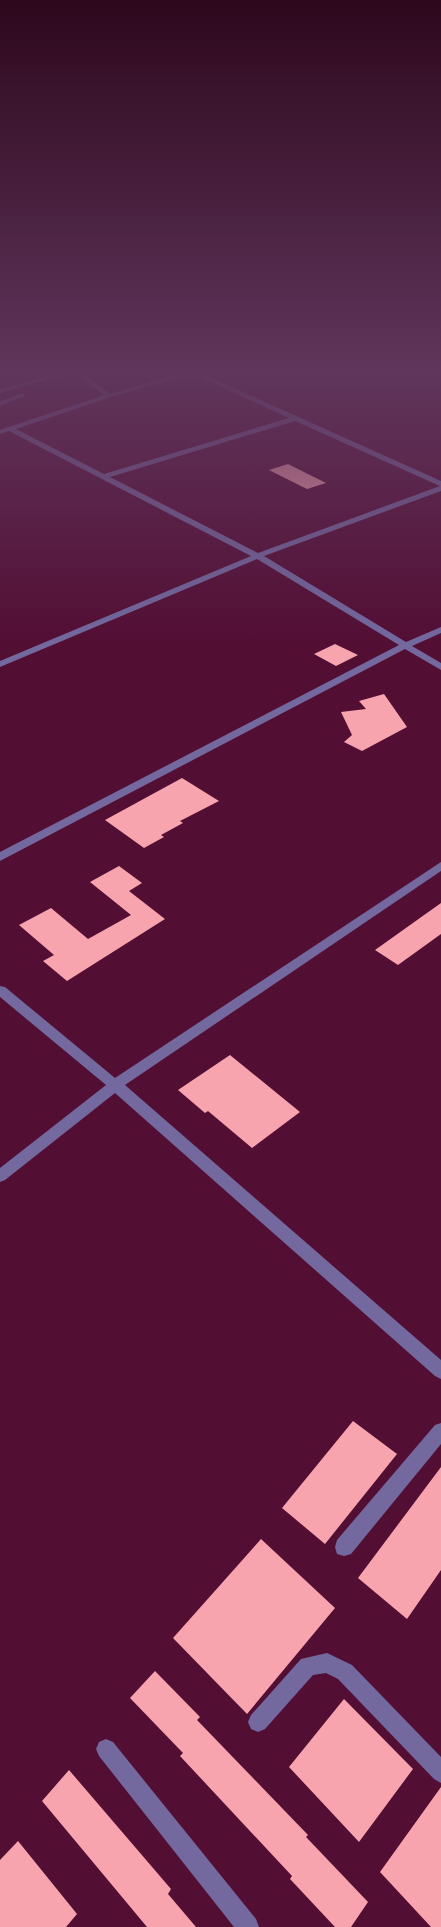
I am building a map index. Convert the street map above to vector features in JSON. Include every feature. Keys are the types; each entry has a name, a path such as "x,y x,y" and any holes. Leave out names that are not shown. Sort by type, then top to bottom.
{"street":[{"path":"75,462 258,556 441,667"},
{"path":"104,477 153,462"},
{"path":"393,462 441,484"},
{"path":"0,664 258,556 441,488"},
{"path":"0,857 406,645 441,630"},
{"path":"0,1176 115,1086 441,866"},
{"path":"0,990 115,1086 441,1371"},
{"path":"344,1547 441,1431"},
{"path":"258,1722 308,1666 327,1663 345,1672 441,1772"},
{"path":"106,1749 248,1927"}],"building":[{"path":"288,464 326,483 307,489 269,470"},
{"path":"335,644 358,655 336,666 314,654"},
{"path":"384,694 407,727 362,751 344,742 352,735 341,712 366,709 359,701"},
{"path":"182,778 219,801 180,821 183,823 161,835 164,837 144,848 105,820"},
{"path":"119,866 142,883 129,891 165,919 67,981 43,961 54,955 19,925 51,908 88,939 131,915 90,882"},
{"path":"441,903 441,934 398,965 375,950"},
{"path":"230,1055 300,1112 252,1148 208,1111 205,1113 178,1090"},
{"path":"353,1421 397,1454 325,1544 282,1508"},
{"path":"441,1467 441,1570 407,1619 358,1578"},
{"path":"261,1539 335,1608 247,1714 173,1638"},
{"path":"155,1671 200,1717 197,1720 308,1835 306,1837 368,1902 351,1927 335,1927 290,1879 292,1876 180,1756 183,1753 130,1698"},
{"path":"344,1699 413,1769 359,1842 289,1767"},
{"path":"69,1770 171,1889 168,1894 196,1927 147,1927 42,1801"},
{"path":"441,1787 441,1927 431,1927 380,1872"},
{"path":"18,1841 77,1914 66,1927 0,1927 0,1860"}]}
